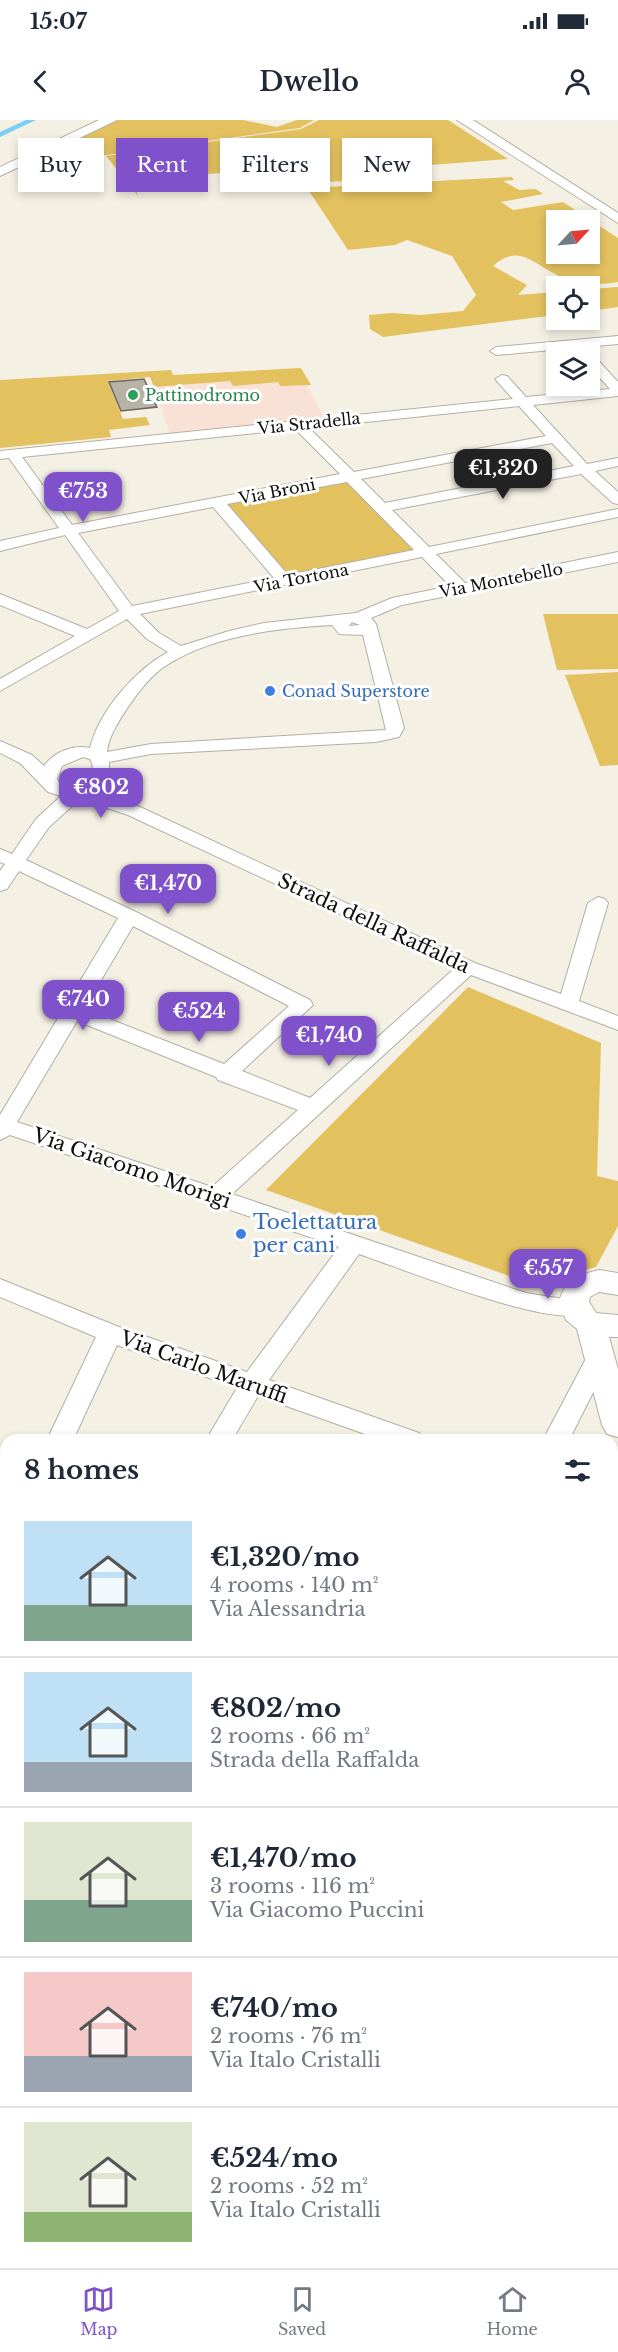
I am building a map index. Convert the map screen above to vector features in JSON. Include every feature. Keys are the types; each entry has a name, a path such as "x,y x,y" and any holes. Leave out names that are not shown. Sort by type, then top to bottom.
{"main road":[{"path":"0,167 100,120"},
{"path":"0,172 110,120"},
{"path":"464,120 618,219"},
{"path":"474,120 618,212"},
{"path":"613,1278 580,1287 572,1300 594,1319 599,1357 618,1425"}],"street":[{"path":"600,344 618,340"},
{"path":"495,351 546,349"},
{"path":"600,371 618,391"},
{"path":"502,379 583,468 618,500"},
{"name":"Via Stradella","path":"6,454 618,391"},
{"path":"298,424 461,588"},
{"name":"Via Broni","path":"2,544 555,438"},
{"path":"6,454 68,530 128,612 153,636 179,652"},
{"path":"381,508 618,462"},
{"path":"217,502 285,581"},
{"name":"Via Tortona","path":"0,687 128,612 618,513"},
{"name":"Via Montebello","path":"358,627 398,601 618,556"},
{"path":"0,599 88,635"},
{"path":"0,885 8,858 42,823 78,792 94,784 100,765 98,748 107,727 139,680 179,652 216,640 316,620 358,627 395,728 393,733 375,736 151,749 125,754 100,765"},
{"path":"0,664 22,674"},
{"path":"42,823 52,767 107,727"},
{"name":"Strada della Raffalda","path":"0,746 26,759 60,791 78,792 135,811 468,967 618,1023"},
{"name":"Strada della Raffalda","path":"26,759 66,757 84,752 100,765 120,800 135,811"},
{"path":"8,858 129,916 303,1005 225,1075"},
{"path":"568,1004 598,903"},
{"path":"2,1127 129,916"},
{"path":"216,1196 468,967"},
{"path":"72,1012 225,1075 314,1108"},
{"name":"Via Giacomo Morigi","path":"2,1127 216,1196 353,1245 525,1301 594,1319"},
{"path":"223,1434 252,1384 353,1245"},
{"name":"Via Carlo Maruffi","path":"0,1288 110,1333 393,1434"},
{"path":"63,1434 110,1333"},
{"path":"559,1434 599,1357"}],"shaded area":[{"path":"119,120 243,120 277,127 297,120 314,120 300,128 208,141 208,138 116,138 116,154 104,155 104,138 81,138"},
{"path":"319,120 448,120 508,159 432,165 432,138 342,138 342,181 330,182 330,138 236,138 301,129"},
{"path":"220,140 220,173 208,174 208,142"},
{"path":"116,155 116,168 106,156"},
{"path":"512,177 514,180 503,181 519,190 536,189 543,194 501,202 513,210 563,202 575,210 546,210 546,264 600,264 600,226 618,238 618,282 600,284 600,276 560,276 524,257 510,256 493,266 527,285 518,295 546,293 546,316 383,337 370,329 369,315 392,313 421,315 463,311 476,295 452,256 407,240 395,245 348,250 310,192 330,192 330,187 342,186 342,192 432,192 432,181"},
{"path":"618,287 618,307 600,310 600,288"},
{"path":"301,368 311,385 280,386 278,382 233,386 230,381 154,387 150,377 108,381 123,419 146,417 150,425 109,430 111,437 0,448 0,380 171,370 173,375"},
{"path":"298,369 325,418 170,434 152,382"},
{"path":"348,480 420,552 289,578 223,503"},
{"path":"543,614 618,614 618,669 557,670"},
{"path":"618,672 618,765 600,766 565,675"},
{"path":"468,987 601,1043 597,1176 618,1181 618,1226 596,1267 570,1274 552,1291 266,1190"}],"building":[{"name":"Pattinodromo","path":"144,379 157,407 121,411 109,382"}],"waterway":[{"path":"0,135 32,120"}],"place":[{"name":"Pattinodromo","path":"133,395"},
{"name":"Conad Superstore","path":"270,691"},
{"name":"Toelettatura per cani","path":"241,1234"}]}
